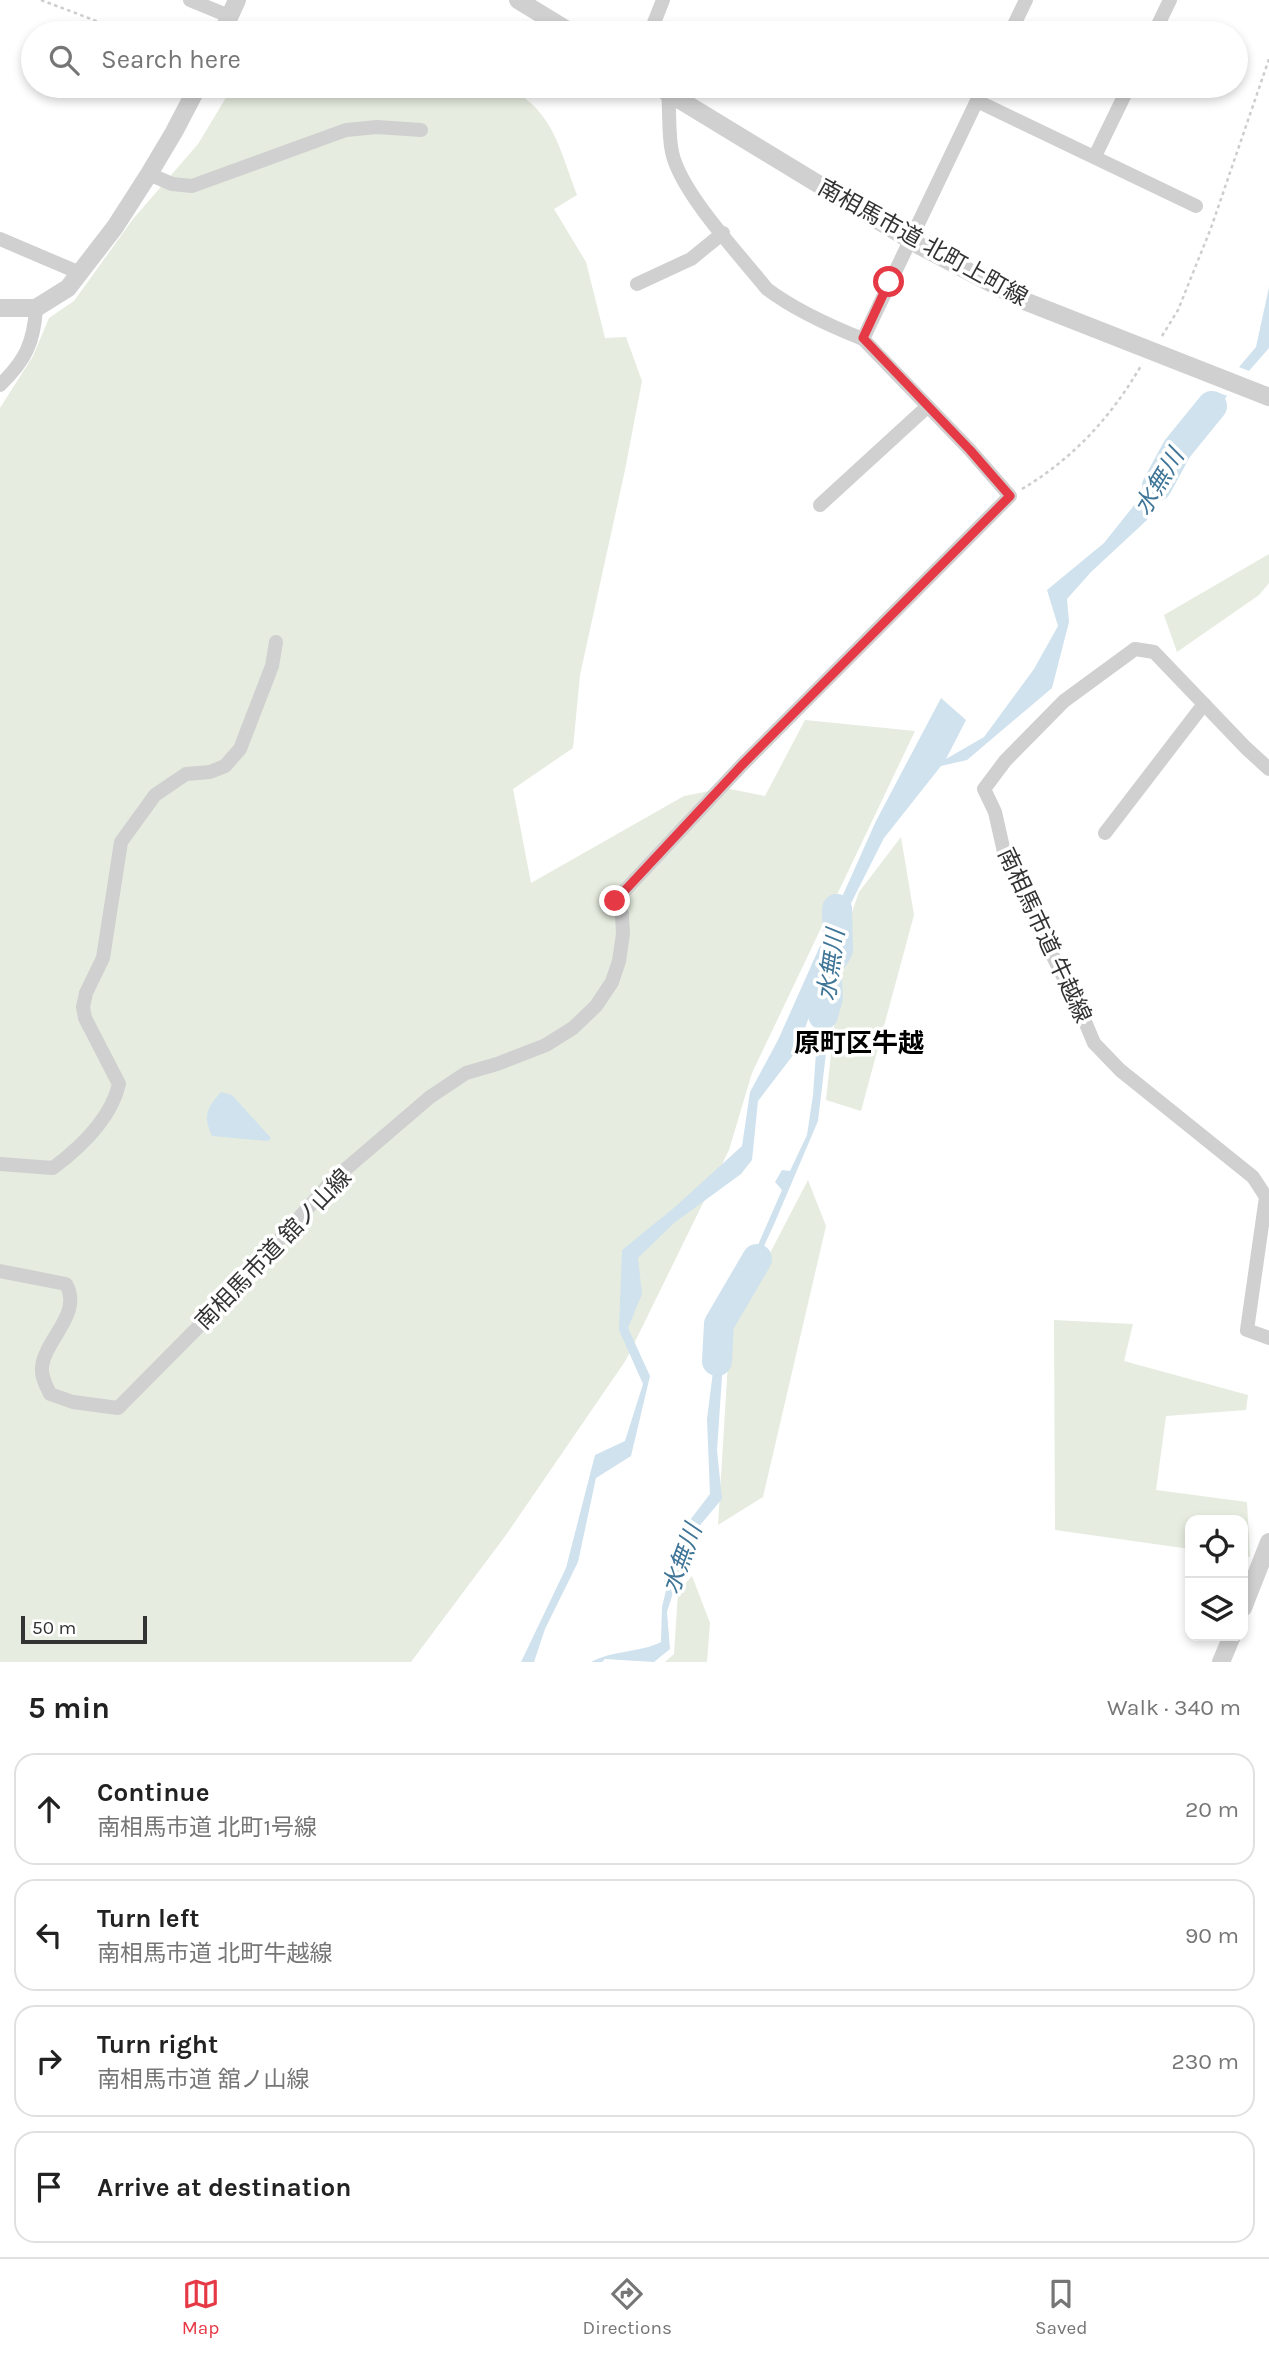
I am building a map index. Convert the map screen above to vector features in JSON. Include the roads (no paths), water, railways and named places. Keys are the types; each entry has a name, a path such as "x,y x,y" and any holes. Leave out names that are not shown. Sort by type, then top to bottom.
{"street":[{"path":"190,0 233,8"},
{"path":"518,0 552,21"},
{"path":"655,21 663,0"},
{"path":"1016,21 1026,0"},
{"path":"1160,21 1170,0"},
{"path":"0,308 36,308 68,288 115,227 174,132 192,98"},
{"path":"664,98 677,167 698,203 767,289 839,330 863,338 927,407 820,505"},
{"name":"南相馬市道 北町上町線","path":"678,98 909,239 1027,302 1269,397"},
{"path":"863,338 978,98"},
{"path":"1095,156 1123,98"},
{"path":"977,101 1196,206"},
{"path":"149,174 173,184 192,186 346,130 377,127 421,130"},
{"path":"637,284 691,259 723,233"},
{"path":"0,239 80,273"},
{"path":"0,385 16,370 33,341 36,308"},
{"name":"南相馬市道 舘ノ山線","path":"0,1271 66,1284 70,1292 69,1311 42,1365 43,1379 50,1394 72,1402 118,1408 226,1299 334,1180 430,1097 466,1073 546,1045 573,1028 596,1006 612,982 619,961 623,933 622,914 615,901 742,765 1010,496 970,450 927,407"},
{"path":"0,1164 53,1168 69,1156 115,1101 119,1084 85,1018 83,1007 86,993 103,958 121,842 155,795 186,774 210,772 225,766 240,749 272,666 275,642"},
{"name":"南相馬市道 牛越線","path":"1269,769 1154,652 1135,649 1063,701 1005,761 984,789 995,812 1004,852 1019,889 1094,1042 1139,1086 1252,1177 1266,1197 1247,1330 1269,1338"},
{"path":"1105,833 1204,704"},
{"path":"1248,1595 1269,1542"},
{"path":"1221,1662 1230,1641"}],"water":[{"path":"1269,287 1269,348 1188,441 1183,433 1256,347"},
{"path":"1182,435 1147,520 1091,572 1067,599 1069,622 1052,688 967,760 941,766 884,838 846,913 841,926 818,1121 725,1332 717,1450 722,1499 691,1536 667,1612 670,1649 654,1662 605,1659 602,1662 591,1662 661,1642 662,1607 680,1533 710,1494 707,1419 719,1324 737,1293 782,1190 775,1182 782,1170 790,1171 807,1135 813,1095 820,996 831,973 836,943 797,1050 758,1101 752,1160 741,1174 674,1223 638,1258 642,1294 628,1328 650,1376 631,1456 596,1478 578,1562 545,1629 534,1662 521,1662 566,1568 595,1455 625,1441 643,1384 619,1330 622,1250 675,1207 742,1146 750,1092 778,1040 876,821 941,698 966,720 946,759 984,737 1034,669 1058,626 1047,590 1104,543 1151,484"},
{"path":"221,1092 232,1095 271,1138 268,1141 212,1136 208,1113"}],"waterway":[{"name":"水無川","path":"1157,486 1177,449 1212,406"},
{"name":"水無川","path":"823,1015 828,997 826,969 838,950 837,909"},
{"name":"水無川","path":"717,1361 719,1324 757,1259"}],"district":[{"name":"原町区牛越","path":"859,1043"}]}
